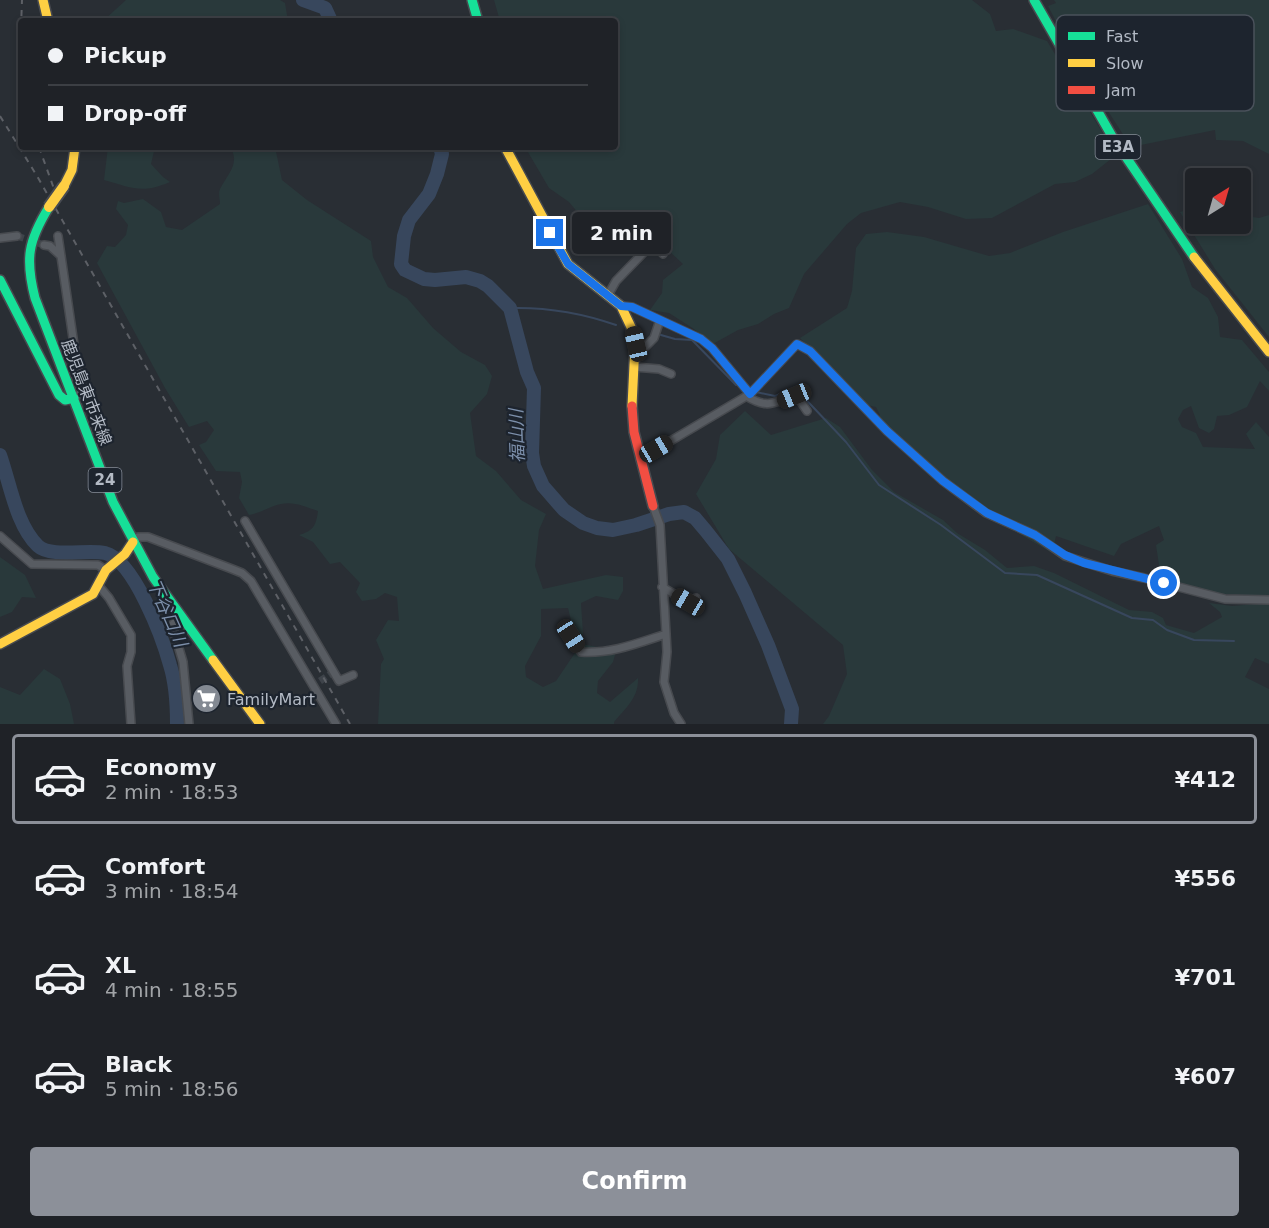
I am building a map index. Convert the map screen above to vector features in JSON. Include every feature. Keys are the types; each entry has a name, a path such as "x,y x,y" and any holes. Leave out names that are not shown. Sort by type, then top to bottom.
{"main road":[{"path":"43,0 47,18"},
{"path":"472,0 477,18"},
{"name":"E3A","path":"1034,0 1056,41"},
{"name":"E3A","path":"1097,111 1189,252 1269,352"},
{"name":"鹿児島東市来線","path":"75,150 72,170 32,237 27,261 35,298 113,501 133,542 153,577 261,724"},
{"path":"507,150 568,264 621,306 632,327 636,344 632,404 634,432 653,506"},
{"path":"0,280 58,395 64,400 74,398"},
{"path":"0,644 87,598 99,586 108,568 125,554 133,542"}],"street":[{"path":"608,296 616,281 646,250 644,233 647,226 650,227 656,244 663,254"},
{"path":"0,239 17,236"},
{"path":"58,236 77,365 83,388 82,392 74,398"},
{"path":"44,245 50,246 61,256"},
{"path":"621,306 632,307 701,339 712,348 756,402 776,404 797,396 807,411"},
{"path":"644,348 654,338 660,320"},
{"path":"640,459 748,395 797,344 810,351 887,431 943,481 987,513 1035,535 1065,555 1112,571 1225,599 1269,600"},
{"path":"634,367 658,369 671,374"},
{"path":"653,506 660,525 667,652 664,682 674,712 681,724"},
{"path":"245,520 339,681 353,675"},
{"path":"0,536 32,564 98,565 108,568"},
{"path":"133,542 138,537 148,537 242,573 251,581 336,724"},
{"path":"99,586 131,634 131,652 127,666 131,724"},
{"path":"662,587 688,602 696,598"},
{"path":"181,616 172,625 183,662 189,724"},
{"path":"571,636 581,651 597,653 620,649 666,634"},
{"path":"313,686 320,681"}],"shaded area":[{"path":"126,0 280,0 285,3 288,18 106,18"},
{"path":"494,0 972,0 990,14 996,31 1013,29 1047,41 1056,56 1056,111 1089,111 1116,155 1092,174 1075,182 1055,184 992,218 966,219 928,207 900,202 861,213 847,224 804,274 789,308 758,324 738,330 711,345 694,329 669,313 650,310 662,293 663,280 683,264 652,235 638,250 621,234 611,245 600,239 569,202 549,188 527,150 618,150 618,18 499,18"},
{"path":"1054,0 1269,0 1269,154 1243,141 1216,140 1215,130 1131,147 1108,111 1254,111 1254,15 1056,15 1056,21 1048,6 1056,3"},
{"path":"108,150 154,150 151,164 170,182 144,189 104,180"},
{"path":"232,150 276,150 282,180 307,200 371,241 373,257 388,287 407,298 433,328 461,352 485,365 492,376 487,394 470,413 476,456 496,471 521,500 546,514 539,530 535,566 543,589 606,575 623,577 623,591 618,600 596,596 581,603 583,634 575,637 568,608 541,609 541,636 525,666 526,677 543,687 556,681 581,644 603,648 618,644 613,662 598,681 597,693 610,702 638,678 638,685 631,702 614,724 378,724 381,664 384,659 376,640 388,620 399,621 397,597 385,593 376,599 362,601 356,592 360,583 340,562 330,564 313,542 299,535 308,532 313,527 318,511 286,503 249,515 239,498 242,482 240,472 216,471 199,445 206,442 214,430 207,421 189,427 165,388 97,263 107,246 115,247 126,235 128,225 116,209 118,201 124,203 143,199 161,212 166,227 182,230 220,204 219,191 234,164"},
{"path":"1148,204 1182,259 1192,287 1208,298 1218,317 1220,337 1242,340 1269,372 1269,391 1260,381 1247,407 1229,415 1217,416 1214,429 1209,433 1199,428 1191,406 1183,410 1178,419 1182,427 1196,433 1203,447 1255,449 1246,434 1256,422 1269,437 1269,596 1225,594 1204,597 1161,578 1162,568 1159,565 1156,545 1164,540 1159,526 1121,544 1114,556 1056,536 1052,553 1006,526 939,481 874,421 880,415 876,407 862,404 800,338 847,308 852,291 856,248 866,234 887,232 924,237 989,256 1010,253 1063,232"},
{"path":"1185,211 1185,220 1180,212"},
{"path":"1269,215 1269,337 1215,269 1194,234 1251,234 1251,217 1259,218"},
{"path":"745,411 771,435 826,418 840,427 872,470 894,492 943,520 957,533 985,550 1007,568 1034,566 1054,573 1129,610 1152,612 1163,618 1166,625 1194,633 1222,617 1220,612 1209,603 1232,606 1269,603 1269,664 1255,658 1245,677 1269,689 1269,724 823,724 829,716 847,674 843,645 729,549 696,494 716,459 720,435"},
{"path":"0,557 25,575 36,598 22,597 12,612 0,617"},
{"path":"44,669 60,679 70,704 74,724 0,724 0,687 20,695"}],"waterway":[{"name":"福山川","path":"303,0 325,8 330,18"},
{"name":"福山川","path":"441,150 437,174 429,194 409,220 404,236 401,264 405,270 424,279 466,277 480,281 510,308 527,372 534,388 532,453 534,466 543,486 564,510 583,523 613,530 669,514 684,512 695,518 728,559 745,593 792,709 791,724"},
{"path":"510,308 564,312 616,325"},
{"path":"661,335 692,340 736,385"},
{"path":"756,392 775,396 795,388 846,442 879,485 941,525 1005,573 1037,575 1132,618 1153,620 1167,630 1194,640 1234,641"},
{"name":"下谷口川","path":"0,455 14,503 24,527 38,546 52,552 105,553 116,559 136,585 154,620 170,665 176,694 177,724"}],"tunnel":[{"path":"17,236 44,245"},
{"path":"320,681 333,672"}],"railway":[{"path":"21,18 22,0"},
{"path":"0,116 18,145"},
{"path":"21,150 350,724"},
{"path":"40,150 58,200"}],"traffic: fast":[{"path":"472,0 477,18"},
{"path":"1034,0 1056,38"},
{"path":"1098,111 1113,138 1194,257"},
{"path":"49,207 37,230 30,251 30,272 35,298 113,502 153,577 213,660"},
{"path":"0,280 59,395 65,400 74,398"}],"traffic: slow":[{"path":"43,0 47,18"},
{"path":"64,186 72,170 75,150"},
{"path":"507,150 568,264 621,306 631,327 635,344 632,406"},
{"path":"49,207 64,186"},
{"path":"1194,257 1269,352"},
{"path":"0,644 93,594 106,570 125,554 133,542"},
{"path":"213,660 260,724"}],"traffic: jam":[{"path":"632,406 634,432 653,506"}],"place":[{"name":"FamilyMart","path":"206,699"}],"route":[{"path":"550,233 568,264 582,277 621,306 632,307 701,339 712,348 750,394 797,344 810,351 887,431 943,481 987,513 1035,535 1065,555 1084,563 1164,583"}]}
